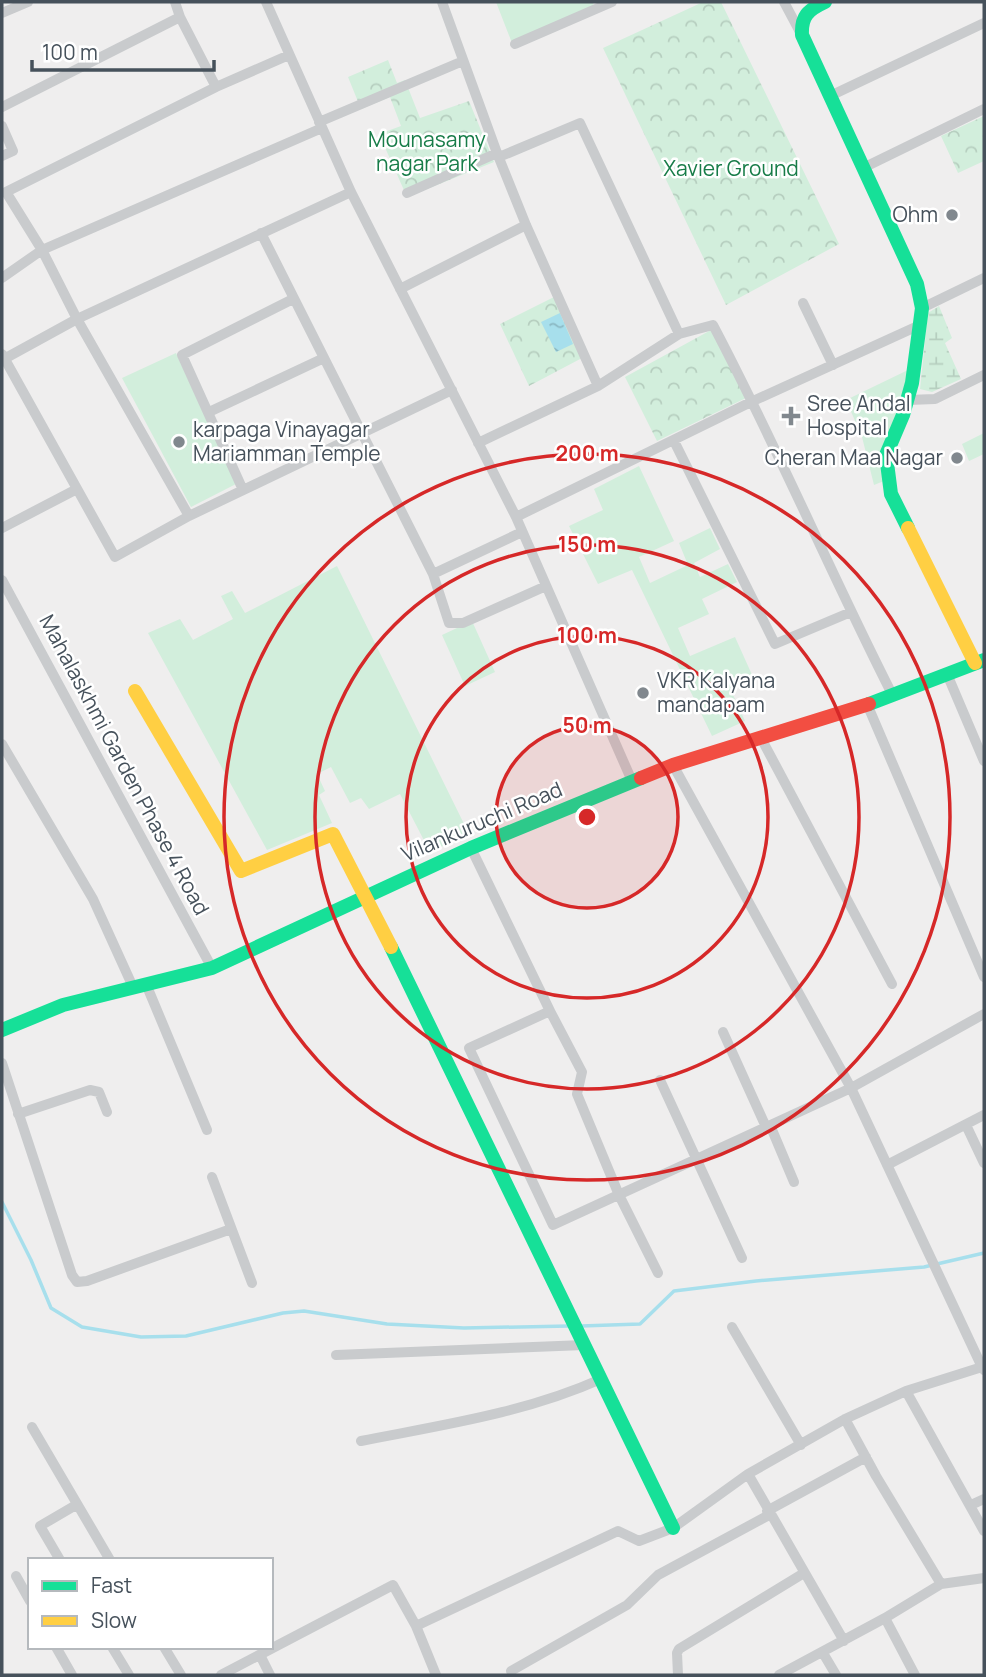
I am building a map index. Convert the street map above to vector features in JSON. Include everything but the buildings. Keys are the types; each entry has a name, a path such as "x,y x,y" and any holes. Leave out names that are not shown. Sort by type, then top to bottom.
{"street":[{"path":"2,13 28,2"},
{"path":"174,2 216,87"},
{"path":"266,2 351,192 516,517 632,781"},
{"path":"442,2 526,225 598,386"},
{"path":"515,44 612,2"},
{"path":"784,2 865,167 917,284 922,308 908,400 886,455 891,494 980,662"},
{"path":"802,35 801,21 808,10 825,2"},
{"path":"2,107 180,17"},
{"path":"830,96 984,23"},
{"path":"190,516 77,318 42,250 4,192 216,87 289,55"},
{"path":"2,278 42,250 463,61"},
{"path":"865,167 984,110"},
{"path":"407,194 580,123 679,334"},
{"path":"2,126 13,151 2,156"},
{"path":"351,192 77,318 3,360 116,557 190,516 452,390"},
{"path":"400,289 526,225"},
{"path":"261,233 433,574 449,623 463,623 545,586"},
{"path":"922,308 984,278"},
{"path":"243,490 182,355 293,299"},
{"path":"803,303 833,365"},
{"path":"478,443 598,386 679,334 713,325 754,401 851,612 892,694"},
{"path":"516,517 754,401 920,325"},
{"path":"209,412 324,358"},
{"path":"908,400 935,399 984,375"},
{"path":"674,441 775,644 851,612"},
{"path":"2,528 77,489"},
{"path":"433,574 522,532"},
{"name":"Mahalaskhmi Garden Phase 4 Road","path":"2,580 212,968"},
{"name":"Vilankuruchi Road","path":"2,1030 63,1005 212,968 471,848 632,781 673,765 867,704 980,662"},
{"path":"947,674 984,761"},
{"path":"135,691 241,871 333,834 366,896 673,1528"},
{"path":"867,704 984,976"},
{"path":"761,738 892,984"},
{"path":"2,744 93,898 139,985 207,1130"},
{"path":"415,1626 618,1531 639,1541 673,1528 748,1474 845,1419 906,1391 983,1368 851,1088 673,765"},
{"path":"471,848 582,1072 577,1094 619,1195 658,1273"},
{"path":"550,1011 468,1048 553,1226 851,1088 984,1014"},
{"path":"723,1032 794,1182"},
{"path":"2,1063 72,1275 77,1282 87,1281 231,1229"},
{"path":"660,1080 742,1258"},
{"path":"18,1114 90,1090 99,1092 107,1112"},
{"path":"887,1165 984,1115"},
{"path":"965,1125 984,1163"},
{"path":"212,1177 253,1283"},
{"path":"732,1327 801,1445"},
{"path":"336,1355 584,1345"},
{"path":"361,1441 533,1404 565,1395 601,1379"},
{"path":"906,1391 984,1531"},
{"path":"845,1419 941,1584"},
{"path":"32,1427 109,1558"},
{"path":"511,1671 627,1605 658,1575 866,1457"},
{"path":"748,1474 844,1641"},
{"path":"971,1505 984,1499"},
{"path":"59,1558 40,1526 76,1505"},
{"path":"678,1675 679,1649 804,1573"},
{"path":"16,1576 28,1597"},
{"path":"779,1675 823,1653 941,1584 984,1578"},
{"path":"273,1648 393,1585 415,1626 436,1675"},
{"path":"885,1618 915,1675"},
{"path":"57,1649 72,1675"},
{"path":"113,1649 128,1675"},
{"path":"165,1649 181,1675"},
{"path":"221,1675 271,1649"},
{"path":"823,1653 836,1675"},
{"path":"260,1655 270,1675"}],"green space":[{"path":"496,2 592,2 595,7 512,43"},
{"name":"Xavier Ground","path":"703,2 721,2 839,244 726,305 603,48"},
{"name":"Mounasamy nagar Park","path":"388,60 397,83 405,80 420,118 469,101 494,162 407,197 379,134 401,126 390,97 361,109 348,77"},
{"path":"984,116 984,161 958,173 941,136"},
{"path":"554,297 582,358 529,386 500,324"},
{"path":"939,306 952,338 945,343 961,379 932,392 920,389 928,313"},
{"path":"711,330 746,398 657,441 625,377"},
{"path":"176,353 236,484 191,507 122,378"},
{"path":"908,370 884,481 874,485 862,437 846,400"},
{"path":"984,433 984,454 969,461 962,444"},
{"path":"639,466 674,541 639,557 650,583 688,565 679,543 710,528 720,549 694,563 700,577 728,564 737,582 702,599 709,614 678,628 690,656 735,637 753,677 730,688 745,721 712,736 632,570 598,584 569,526 603,510 594,489"},
{"path":"337,566 469,834 430,852 400,794 369,809 361,798 350,803 331,767 317,774 325,791 319,795 332,823 267,850 148,633 180,619 193,640 233,619 221,596 232,591 245,613"},
{"path":"472,621 495,672 465,686 442,635"}],"water":[{"path":"560,313 573,344 556,352 541,322"}],"waterway":[{"path":"2,1202 51,1308 82,1327 141,1337 186,1336 283,1313 304,1311 387,1324 464,1328 569,1326"},
{"path":"581,1326 640,1324 674,1291 756,1281 924,1267 984,1253"}],"traffic: fast":[{"path":"825,2 807,14 802,35 917,284 922,308 912,383 903,415 886,455 891,494 908,528"},
{"path":"869,704 984,660"},
{"path":"2,1030 63,1005 212,968 471,848 641,778"},
{"path":"391,947 673,1528"}],"traffic: slow":[{"path":"908,528 975,663"},
{"path":"135,691 241,871 333,834 391,947"}],"traffic: jam":[{"path":"641,778 673,765 869,704"}],"place":[{"name":"Ohm","path":"952,215"},
{"name":"Sree Andal Hospital","path":"791,416"},
{"name":"karpaga Vinayagar Mariamman Temple","path":"179,442"},
{"name":"Cheran Maa Nagar","path":"957,458"},
{"name":"VKR Kalyana mandapam","path":"643,693"}]}
